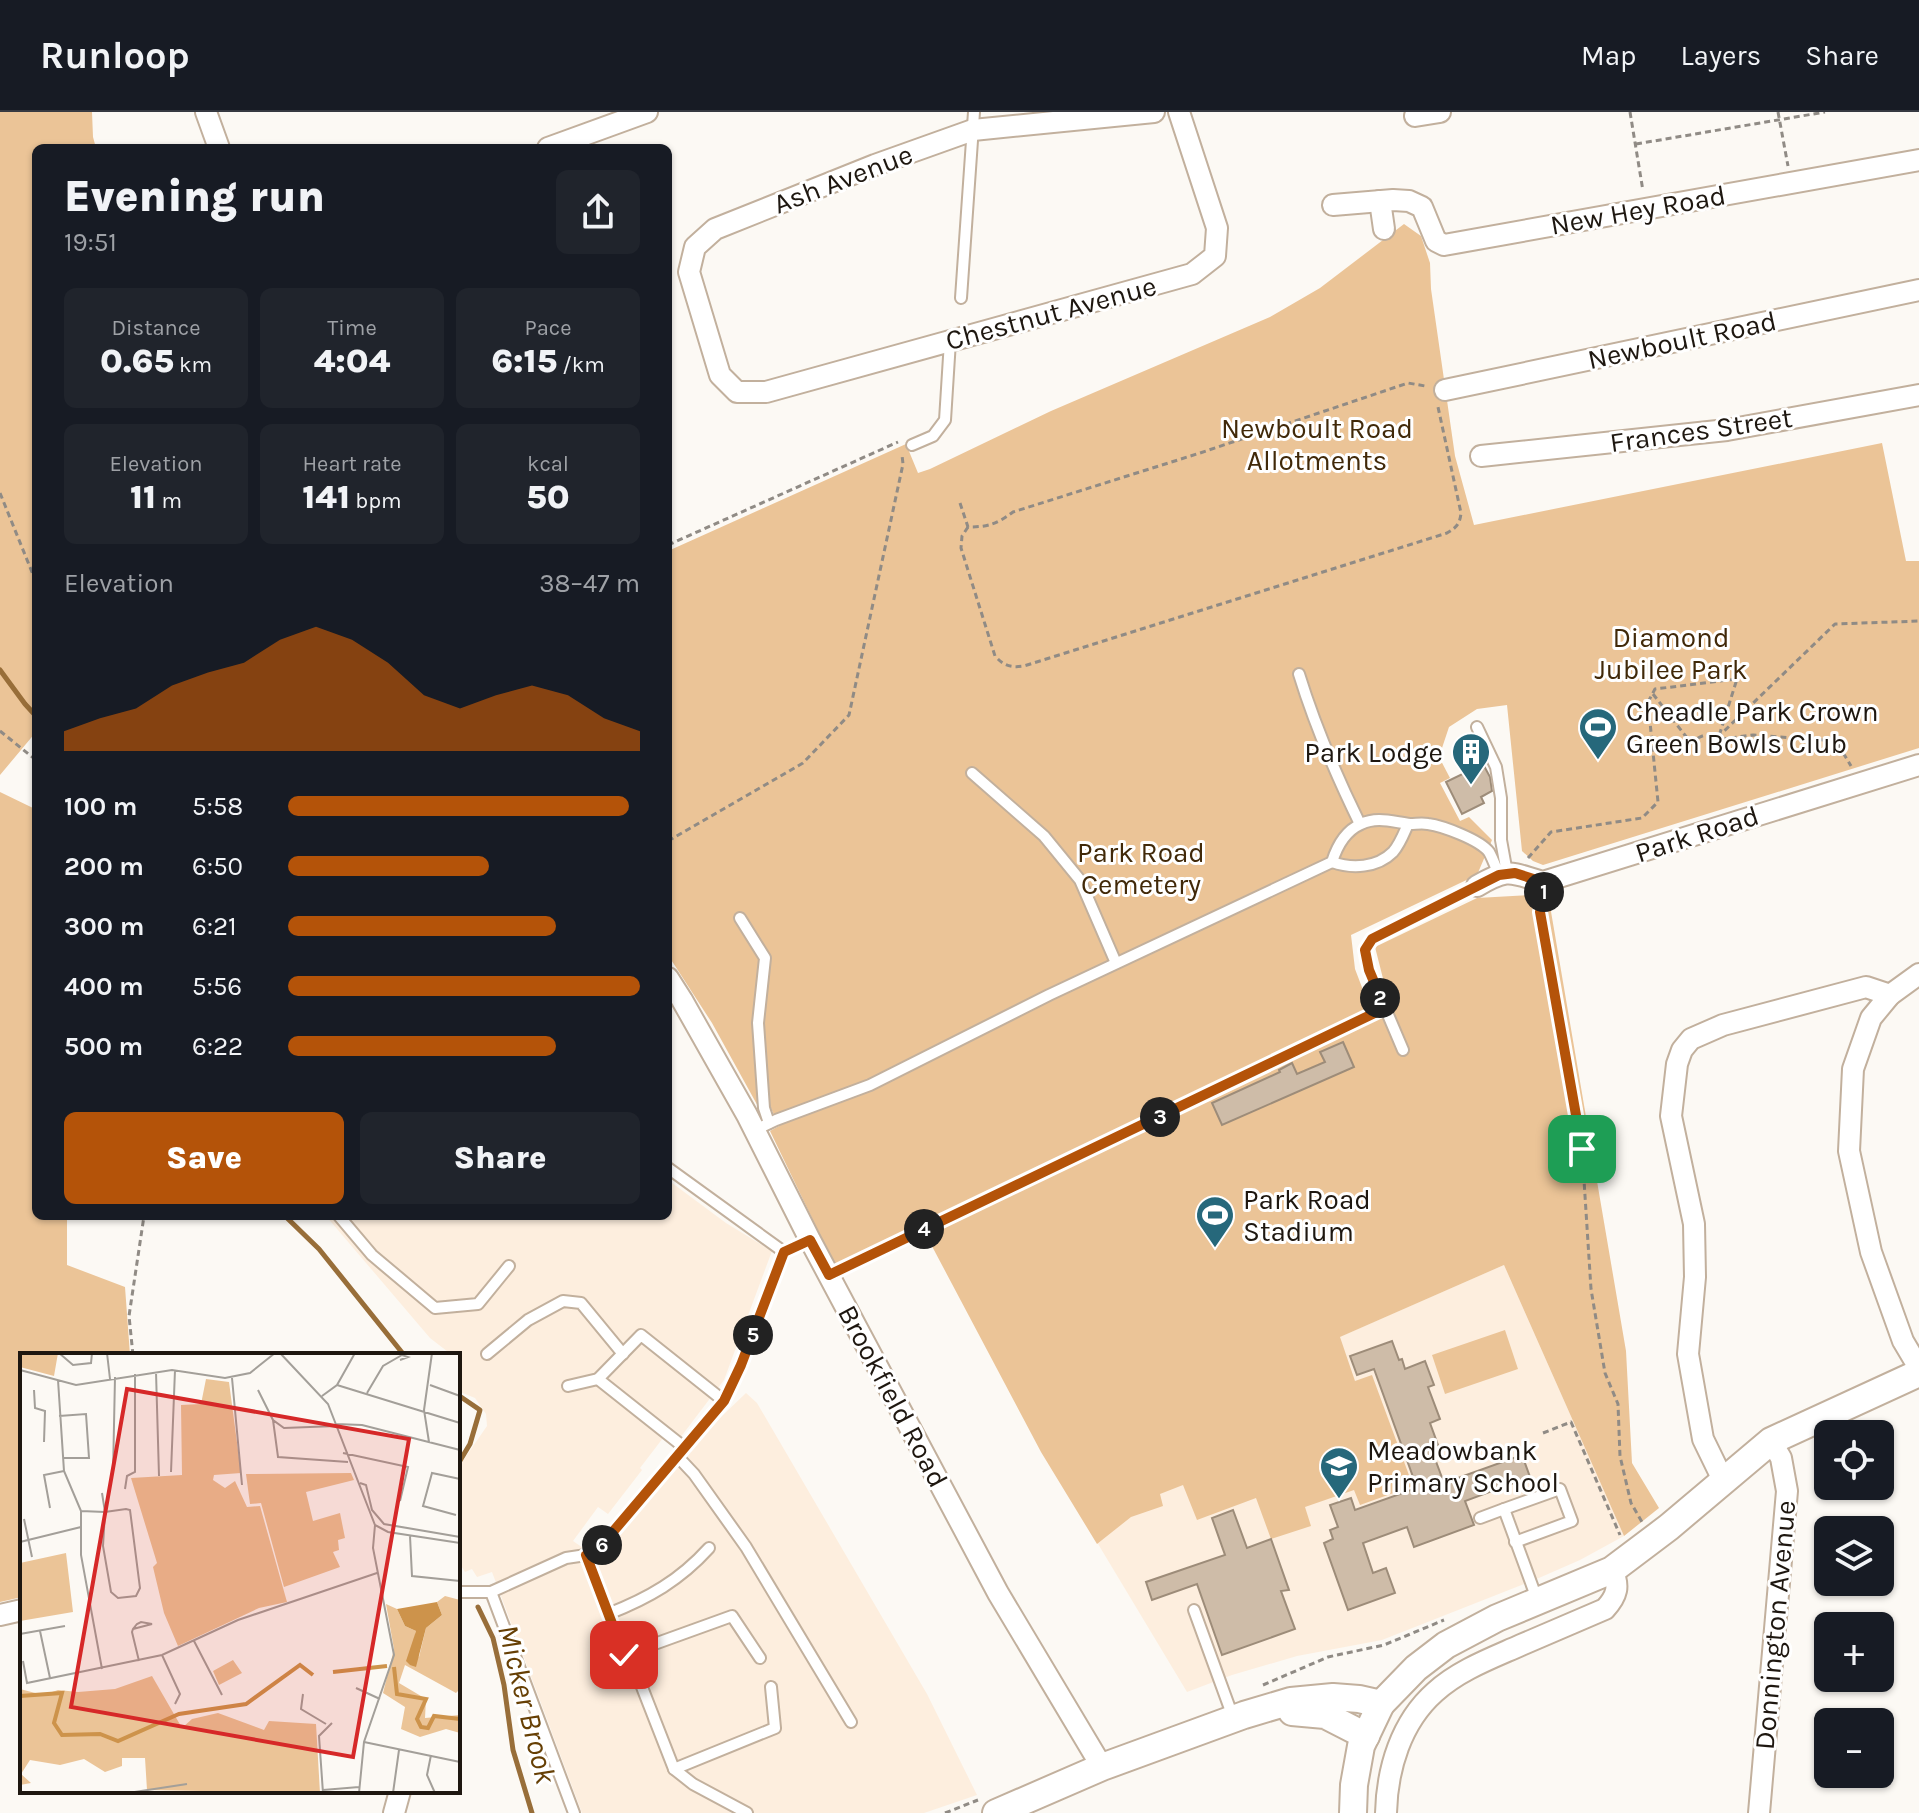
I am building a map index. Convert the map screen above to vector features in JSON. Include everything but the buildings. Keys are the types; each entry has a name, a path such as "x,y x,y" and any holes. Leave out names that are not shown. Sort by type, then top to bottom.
{"street":[{"path":"206,112 218,144"},
{"path":"559,144 647,112"},
{"name":"Ash Avenue","path":"737,392 720,375 689,272 695,247 715,229 875,165 974,121 1154,112"},
{"name":"Chestnut Avenue","path":"737,392 766,392 1192,274 1215,256 1217,228 1179,112"},
{"path":"1415,116 1440,112"},
{"name":"New Hey Road","path":"1333,205 1409,201 1422,207 1436,241 1444,245 1919,160"},
{"path":"1380,201 1384,229"},
{"name":"Newboult Road","path":"1440,389 1919,290"},
{"name":"Frances Street","path":"1481,456 1727,430 1919,395"},
{"name":"Park Road","path":"1543,882 1919,765"},
{"path":"1477,886 1507,873 1543,882"},
{"path":"1353,1813 1360,1748 1381,1704 1416,1668 1446,1645 1497,1618 1632,1555 1771,1441 1919,1371 1903,1341 1871,1252 1849,1151 1853,1069 1871,1018 1890,995 1919,974"},
{"name":"Brookfield Road","path":"672,984 762,1127 810,1240 998,1593 1102,1767"},
{"path":"1723,1480 1703,1439 1688,1354 1695,1277 1694,1224 1671,1116 1677,1064 1682,1050 1691,1039 1723,1025 1866,987 1890,995"},
{"name":"Donnington Avenue","path":"1759,1813 1787,1491 1781,1458 1771,1441"},
{"path":"1386,1813 1395,1755 1408,1725 1435,1692 1475,1666 1605,1609 1613,1600 1618,1581 1632,1555"},
{"path":"0,1615 20,1610"},
{"path":"996,1813 1102,1767 1291,1701 1333,1697 1381,1704"},
{"path":"1239,1717 1289,1712 1325,1715 1366,1736"},
{"path":"394,1813 399,1793"}],"lane":[{"path":"961,298 974,121"},
{"path":"912,445 933,436 945,420 950,341"},
{"path":"1299,674 1322,742 1360,824"},
{"path":"1477,727 1496,767 1501,798 1501,840 1507,873"},
{"path":"972,773 1044,836 1080,880 1116,963"},
{"path":"1332,862 1342,840 1360,824 1391,820 1448,829 1488,850 1507,873"},
{"path":"740,918 765,958 758,1023 764,1108 762,1127 870,1085 1116,963 1332,862 1353,867 1379,862 1392,853 1408,824"},
{"path":"1403,1050 1369,970 1365,950 1372,939 1477,886"},
{"path":"672,1171 784,1252"},
{"path":"342,1220 372,1255 435,1308 478,1304 509,1266"},
{"path":"463,1592 486,1592 600,1547 724,1401 784,1252 810,1240"},
{"path":"487,1354 528,1320 563,1301 581,1303 623,1354"},
{"path":"568,1386 598,1379 641,1335 724,1401"},
{"path":"598,1379 682,1453 746,1547 851,1722"},
{"path":"1480,1518 1560,1489 1572,1521 1515,1542"},
{"path":"1504,1509 1538,1601"},
{"path":"608,1614 672,1583 709,1548"},
{"path":"586,1555 624,1655 640,1682 674,1769 693,1784 747,1813"},
{"path":"486,1592 574,1813"},
{"path":"1194,1610 1239,1717"},
{"path":"624,1655 732,1616 760,1658"},
{"path":"674,1769 775,1728 771,1687"}],"path":[{"path":"1630,112 1646,210"},
{"path":"1778,112 1791,182"},
{"path":"1636,144 1825,112"},
{"path":"1408,383 1440,389 1461,513 1456,528 1432,538 1012,668 1002,664 995,656 961,548 962,536 968,527 990,525 1002,521 1013,512 1408,383"},
{"path":"672,543 900,441 903,464 849,715 803,763 672,839"},
{"path":"0,493 32,572"},
{"path":"960,503 968,527"},
{"path":"1719,736 1835,624 1919,621"},
{"path":"1507,873 1551,832 1642,818 1658,802 1648,702 1655,689 1737,679 1719,736"},
{"path":"1653,694 1691,743 1701,735 1710,733 1722,739 1753,735 1836,741 1860,782"},
{"path":"0,731 32,757"},
{"path":"1543,882 1540,912 1582,1149 1591,1289 1605,1373 1618,1404 1620,1456 1631,1503 1632,1555"},
{"path":"829,1275 1385,1008"},
{"path":"133,1353 129,1316 143,1220"},
{"path":"1543,1433 1571,1422 1621,1538 1632,1555"},
{"path":"1259,1687 1328,1657 1384,1645 1450,1617"}],"shaded area":[{"path":"672,1183 726,1223 772,1251 724,1380 680,1438 668,1428 640,1468 642,1470 608,1514 598,1507 573,1541 592,1554 670,1466 746,1393 757,1403 927,1694 977,1795 924,1813 582,1813 492,1572 477,1577 472,1569 465,1572 460,1564 460,1465 487,1426 486,1414 475,1398 460,1392 460,1353 449,1353 430,1338 329,1220 672,1220"},
{"name":"Meadowbank Primary School","path":"1504,1265 1624,1536 1532,1581 1382,1640 1297,1656 1187,1692 1050,1464"}],"green space":[{"path":"0,112 92,112 95,144 32,144 32,737 0,775"},
{"path":"1404,224 1421,236 1430,263 1455,456 1474,525 1882,443 1906,561 1919,561 1919,748 1543,865 1522,851 1507,705 1477,709 1449,727 1439,757 1450,778 1440,783 1460,821 1469,817 1492,840 1477,875 1351,935 1355,969 1371,1011 835,1266 770,1131 779,1126 770,1106 760,1110 712,1023 672,961 672,549 906,444 918,473 930,469 1051,411 1270,317 1320,288"},
{"path":"0,792 32,808 32,1220 67,1220 67,1265 125,1287 130,1353 20,1353 20,1597 0,1602"},
{"path":"1548,894 1626,1351 1632,1463 1659,1508 1624,1536 1504,1265 1340,1337 1355,1381 1372,1375 1413,1486 1360,1505 1354,1490 1305,1507 1311,1526 1271,1539 1256,1498 1197,1520 1183,1485 1160,1494 1163,1506 1131,1517 1097,1544 1041,1452 925,1233 1391,1010 1375,947 1477,898"},
{"path":"1505,1330 1518,1369 1445,1394 1432,1355"}],"waterway":[{"name":"Micker Brook","path":"0,670 32,712"},
{"name":"Micker Brook","path":"289,1220 319,1249 402,1353"},
{"name":"Micker Brook","path":"460,1396 480,1410 470,1444 460,1461"},
{"name":"Micker Brook","path":"478,1607 493,1638 504,1685 513,1750 532,1813"}],"place":[{"name":"Cheadle Park Crown Green Bowls Club","path":"1598,761"},
{"name":"Park Lodge","path":"1471,786"},
{"name":"Park Road Stadium","path":"1215,1249"},
{"name":"Meadowbank Primary School","path":"1339,1500"}],"route":[{"path":"624,1655 586,1555 600,1547 724,1401 784,1252 810,1240 829,1275 1385,1008 1369,970 1365,950 1372,939 1499,875 1515,873 1543,882 1540,912 1582,1149"}],"park label":[{"name":"Newboult Road Allotments","path":"1317,444"},
{"name":"Diamond Jubilee Park","path":"1671,653"},
{"name":"Park Road Cemetery","path":"1141,868"}]}
